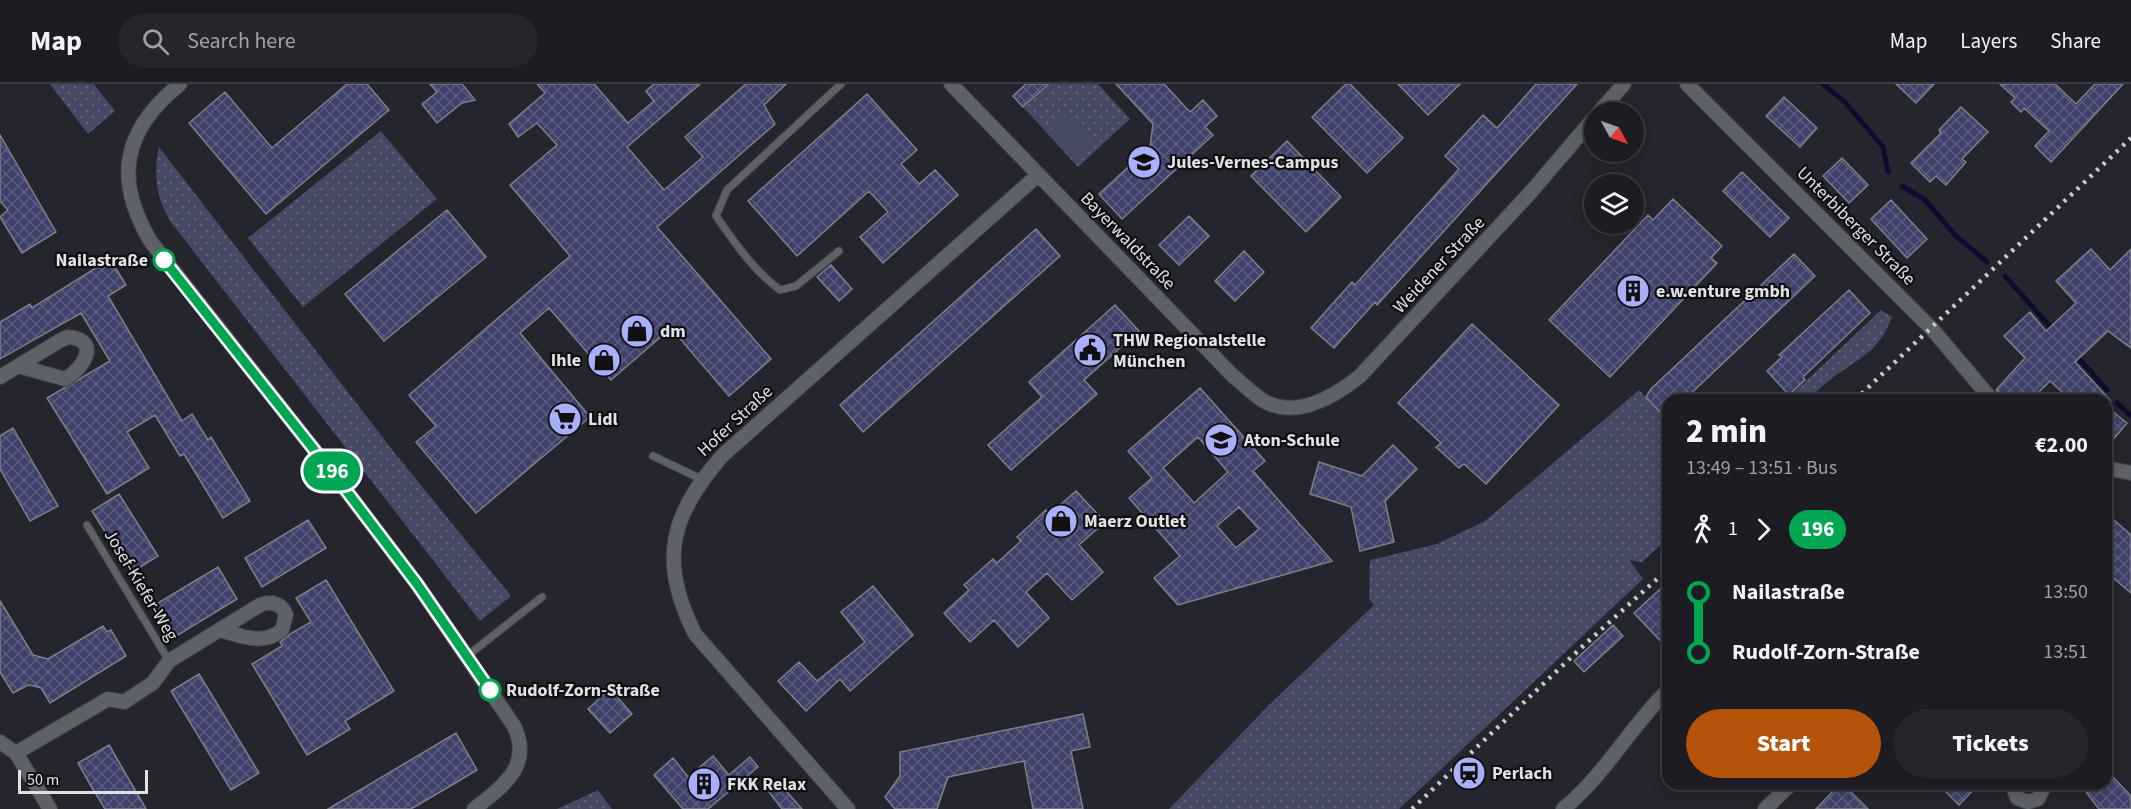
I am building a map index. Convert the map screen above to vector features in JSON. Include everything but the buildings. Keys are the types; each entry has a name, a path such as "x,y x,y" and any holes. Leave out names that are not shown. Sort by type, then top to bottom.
{"street":[{"path":"180,84 151,110 133,145 129,168 129,192 138,220 151,242 342,485 467,656 514,726 521,739 522,755 517,767 474,809"},
{"name":"Bayerwaldstraße","path":"951,84 1233,376 1262,400 1289,408"},
{"path":"1608,102 1624,84"},
{"name":"Unterbiberger Straße","path":"1686,84 1932,329 1987,394"},
{"name":"Weidener Straße","path":"1289,408 1329,398 1360,376 1530,193 1584,130"},
{"name":"Hofer Straße","path":"848,809 695,634 682,608 673,564 676,529 686,504 702,479 723,455 1038,175"},
{"path":"0,377 18,366"},
{"path":"2112,469 2131,473"},
{"path":"16,753 108,699 124,702 153,683 169,661 220,630"},
{"path":"1563,809 1587,790 1662,696"},
{"path":"0,742 16,753 50,809"},
{"path":"1765,809 1785,790"},
{"path":"2014,790 2017,798 2028,802 2038,799 2042,790"}],"lane":[{"path":"839,251 796,286 780,290 764,278 744,257 716,216 727,190 840,84"},
{"path":"653,456 702,479"},
{"name":"Josef-Kiefer-Weg","path":"87,525 169,661"},
{"path":"467,656 542,597"}],"shaded area":[{"path":"50,84 94,84 115,111 88,134"},
{"path":"1051,84 1098,84 1130,119 1078,167 1024,108"},
{"path":"1067,115 1094,146 1078,160 1051,130"},
{"path":"381,131 437,199 303,307 248,238"},
{"path":"159,147 394,452 511,596 480,621 170,221 157,185 156,167"},
{"path":"1881,310 1892,317 1877,344 1871,350 1815,394 1792,394"},
{"path":"1639,390 1662,414 1662,544 1642,562 1629,560 1643,579 1399,809 1169,809 1269,705 1374,605 1369,599 1370,560 1437,544 1485,521"},
{"path":"598,790 612,809 557,809"}],"waterway":[{"path":"1823,84 1845,102 1883,147 1888,172"},
{"path":"1902,186 1925,200 1956,236 1987,262"},
{"path":"2005,276 2054,331"},
{"path":"2074,353 2107,390"},
{"path":"2117,403 2130,415"}],"railway":[{"path":"1861,394 2131,138"},
{"path":"1412,809 1582,647 1662,574"}],"bus line":[{"name":"196","path":"164,260 342,485 417,584 490,690"}],"place":[{"name":"Jules-Vernes-Campus","path":"1144,162"},
{"name":"Nailastraße","path":"164,260"},
{"name":"e.w.enture gmbh","path":"1633,291"},
{"name":"dm","path":"637,331"},
{"name":"THW Regionalstelle München","path":"1090,350"},
{"name":"Ihle","path":"604,360"},
{"name":"Lidl","path":"565,419"},
{"name":"Aton-Schule","path":"1221,440"},
{"name":"Maerz Outlet","path":"1061,521"},
{"name":"Rudolf-Zorn-Straße","path":"490,690"},
{"name":"Perlach","path":"1469,773"},
{"name":"FKK Relax","path":"704,784"}]}
